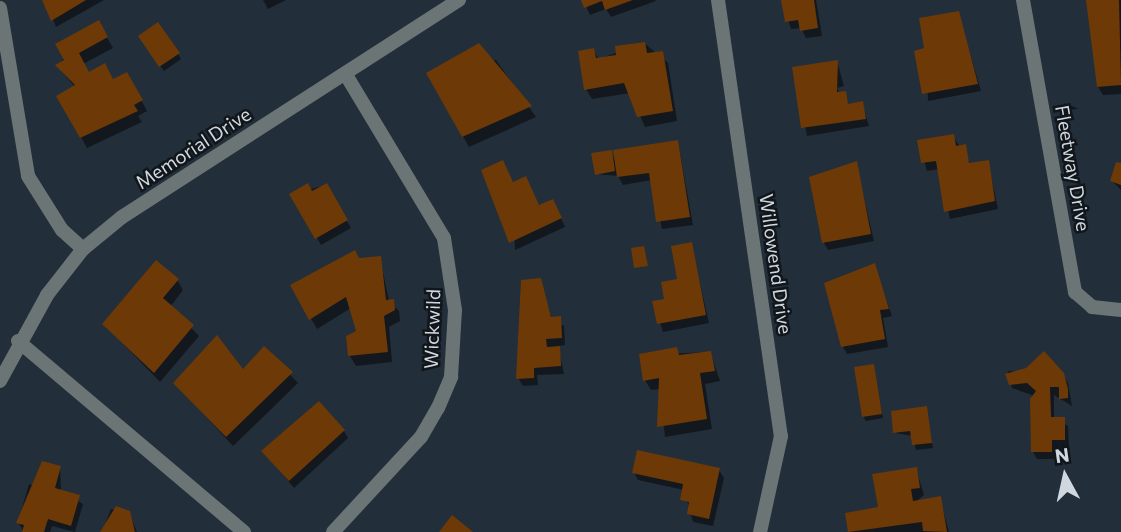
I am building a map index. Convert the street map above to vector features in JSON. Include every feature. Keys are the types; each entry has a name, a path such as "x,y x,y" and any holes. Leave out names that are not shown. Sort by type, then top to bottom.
{"street":[{"name":"Memorial Drive","path":"0,381 18,341 83,249 122,217 458,0"},
{"name":"Willowend Drive","path":"718,0 781,436 760,532"},
{"name":"Fleetway Drive","path":"1023,0 1075,292 1092,307 1121,310"},
{"path":"0,8 27,176 62,230 83,249"},
{"name":"Wickwild","path":"333,532 421,437 438,408 451,377 455,310 444,237 345,73"},
{"path":"18,341 244,532"}],"building":[{"path":"42,0 86,0 51,21"},
{"path":"581,0 633,0 605,10 602,1 584,8"},
{"path":"781,0 814,0 818,28 800,31 798,20 785,22"},
{"path":"1086,0 1119,0 1121,85 1097,87"},
{"path":"959,11 978,84 922,94 914,51 924,48 919,18"},
{"path":"99,20 108,37 79,53 89,72 105,63 113,79 127,72 143,100 134,105 138,111 80,138 56,96 75,85 55,65 64,60 55,44"},
{"path":"158,22 180,53 159,67 138,36"},
{"path":"645,42 647,53 663,51 673,111 637,117 624,83 584,90 578,51 594,48 596,58 616,55 615,46"},
{"path":"479,43 532,106 462,137 426,73"},
{"path":"838,60 837,92 846,91 848,104 863,101 866,119 801,128 792,67"},
{"path":"954,134 956,146 966,144 969,163 989,160 995,201 944,212 936,161 921,163 917,140"},
{"path":"678,140 690,217 656,222 649,173 617,177 613,150"},
{"path":"612,150 615,171 595,175 591,153"},
{"path":"503,160 513,182 526,176 539,205 553,199 562,218 509,243 481,170"},
{"path":"857,161 871,234 822,243 809,177"},
{"path":"1116,162 1121,163 1121,185 1110,181"},
{"path":"308,183 312,191 327,183 348,220 315,239 289,194"},
{"path":"692,242 706,315 657,324 652,301 664,299 661,282 677,279 671,246"},
{"path":"644,246 648,266 634,268 631,248"},
{"path":"355,250 359,258 381,256 386,300 394,299 395,310 384,316 388,352 348,356 346,336 356,331 346,297 309,320 290,285"},
{"path":"156,260 179,279 163,298 194,325 154,373 102,324"},
{"path":"875,263 889,309 880,310 885,339 841,347 824,283"},
{"path":"541,278 551,317 561,316 562,338 546,339 547,347 560,346 561,366 534,368 534,378 516,379 521,280"},
{"path":"217,335 243,369 264,346 293,372 226,437 173,383"},
{"path":"677,347 679,355 711,351 715,371 700,373 707,419 657,427 659,378 643,381 639,354"},
{"path":"1044,351 1064,373 1068,389 1068,398 1059,399 1059,387 1050,387 1051,417 1065,417 1065,440 1052,440 1052,452 1031,452 1030,399 1036,391 1027,383 1009,385 1005,374 1026,368"},
{"path":"874,364 882,414 862,417 854,367"},
{"path":"319,401 345,430 289,481 261,451"},
{"path":"927,406 932,443 912,445 910,431 893,433 891,411"},
{"path":"637,450 720,468 709,519 687,514 689,502 680,500 683,484 632,473"},
{"path":"42,461 61,466 55,488 80,495 71,526 48,519 44,532 22,532 24,525 16,523"},
{"path":"917,467 920,488 911,489 913,501 941,496 947,532 923,531 922,522 848,532 845,513 878,507 872,474"},
{"path":"116,506 130,511 135,532 100,532"},
{"path":"452,515 473,532 439,532"}]}
